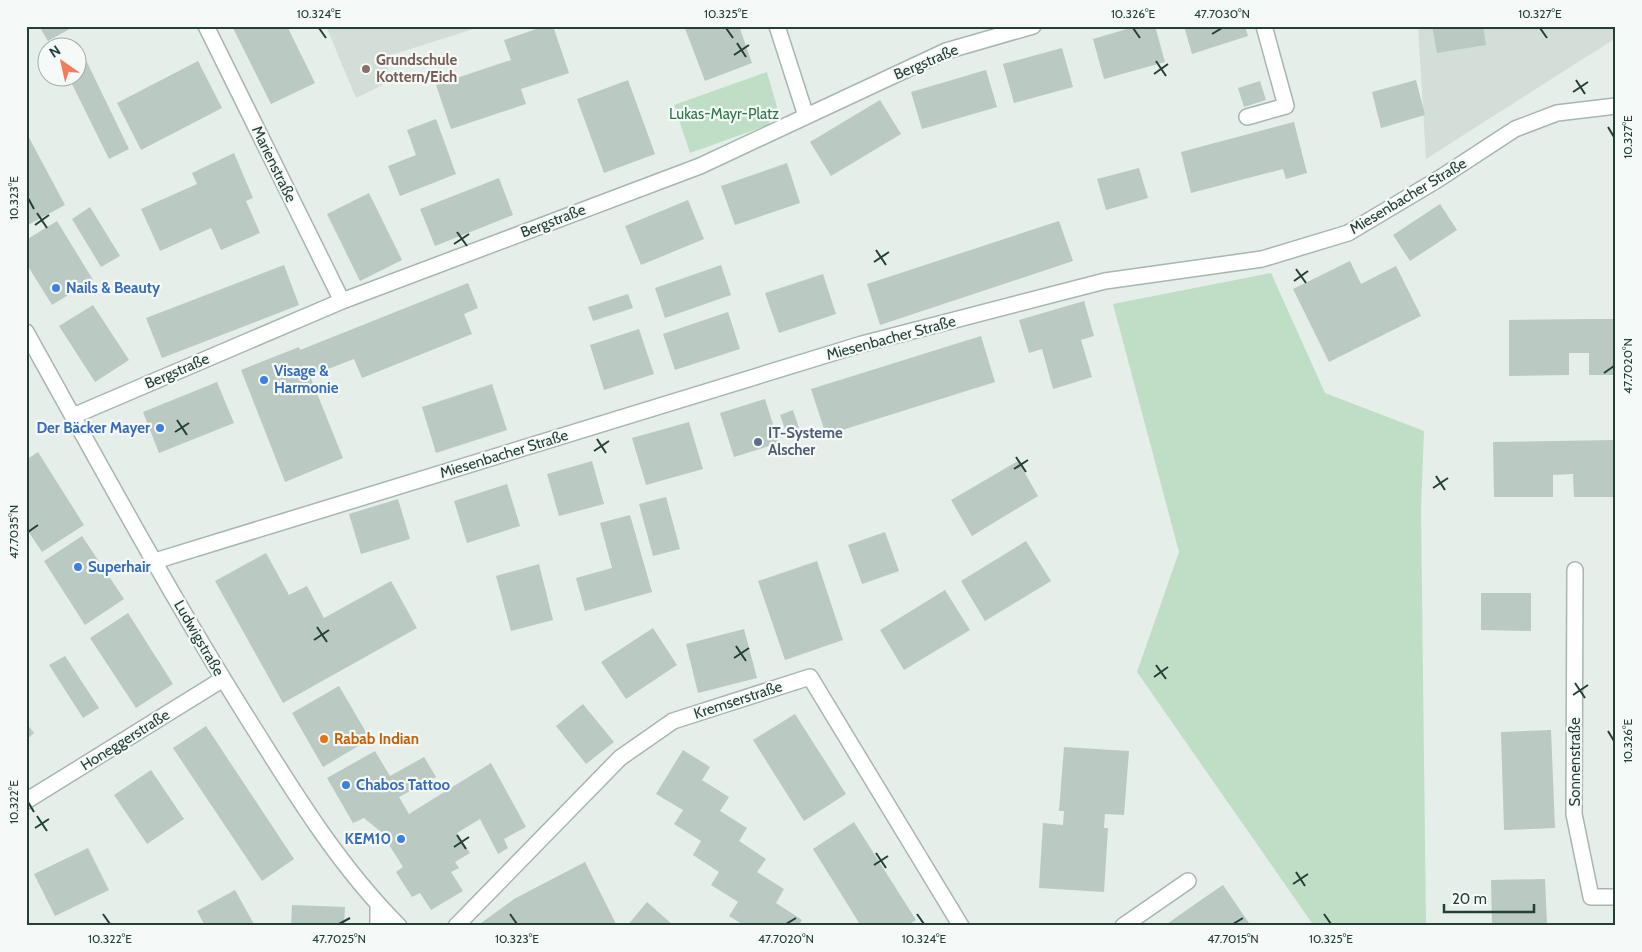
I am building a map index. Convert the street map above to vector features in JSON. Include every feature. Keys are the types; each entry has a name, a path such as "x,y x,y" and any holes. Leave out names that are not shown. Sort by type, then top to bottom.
{"street":[{"name":"Marienstraße","path":"206,26 342,301"},
{"path":"777,26 806,116"},
{"name":"Bergstraße","path":"74,416 342,301 700,166 946,51 1033,26"},
{"path":"1247,117 1286,106 1264,26"},
{"name":"Miesenbacher Straße","path":"154,561 862,344 1105,282 1262,259 1348,233 1437,180 1515,130 1557,113 1616,106"},
{"name":"Ludwigstraße","path":"26,332 223,680 320,832 359,884 399,926"},
{"name":"Sonnenstraße","path":"1575,570 1574,814 1592,897 1616,897"},
{"name":"Kremserstraße","path":"456,926 627,753 673,721 810,677 961,926"},
{"name":"Honeggerstraße","path":"26,801 223,680"},
{"path":"1123,926 1188,881"},
{"path":"378,905 378,926"}],"shaded area":[{"name":"Grundschule Kottern/Eich","path":"326,26 483,26 385,57 391,81 356,98"},
{"path":"1418,26 1616,26 1616,38 1426,159"}],"green space":[{"name":"Lukas-Mayr-Platz","path":"767,72 777,107 768,125 690,153 674,105"},
{"path":"1271,273 1325,393 1424,431 1421,508 1426,926 1314,926 1137,672 1179,552 1113,304"}],"building":[{"path":"39,26 75,26 53,38 46,38"},
{"path":"232,26 287,26 315,83 271,104"},
{"path":"545,26 553,26 569,73 521,89 526,104 451,129 436,85 511,60 504,40"},
{"path":"684,26 739,26 752,63 705,81"},
{"path":"1137,26 1155,26 1165,62 1104,79 1093,39"},
{"path":"1184,26 1245,26 1248,36 1192,54"},
{"path":"1432,26 1483,26 1486,45 1437,53"},
{"path":"1062,48 1073,87 1014,103 1003,64"},
{"path":"198,61 222,108 141,150 117,103"},
{"path":"88,64 129,149 109,159 74,88 88,88"},
{"path":"986,70 997,107 922,129 911,92"},
{"path":"628,80 655,154 604,173 577,99"},
{"path":"1416,80 1425,115 1381,128 1372,92"},
{"path":"1260,81 1266,100 1244,107 1238,88"},
{"path":"880,100 901,134 831,176 810,142"},
{"path":"436,119 456,174 400,196 388,166 416,155 407,130"},
{"path":"1294,122 1307,173 1286,179 1283,169 1191,193 1181,152"},
{"path":"26,132 65,205 26,226"},
{"path":"234,153 253,198 246,201 260,233 221,250 211,228 160,251 141,209 197,184 192,173"},
{"path":"787,163 800,203 735,225 721,186"},
{"path":"1139,168 1148,198 1106,210 1097,179"},
{"path":"499,178 513,215 435,246 420,209"},
{"path":"369,193 402,260 360,281 327,214"},
{"path":"688,200 704,239 641,265 625,226"},
{"path":"1440,204 1457,230 1410,261 1393,235"},
{"path":"90,207 120,256 101,267 72,219"},
{"path":"57,221 93,280 52,305 26,263 26,240"},
{"path":"1059,221 1073,261 880,325 867,284"},
{"path":"1350,261 1361,284 1396,266 1421,316 1329,362 1293,289"},
{"path":"284,265 299,305 162,358 146,318"},
{"path":"721,265 731,295 665,318 655,288"},
{"path":"823,274 836,314 779,333 765,293"},
{"path":"468,283 478,308 464,314 472,334 362,378 354,359 310,376 343,458 285,482 241,370 299,347 300,350"},
{"path":"628,294 633,308 593,321 588,307"},
{"path":"1084,301 1094,336 1081,340 1092,377 1053,389 1042,349 1029,353 1019,320"},
{"path":"93,305 129,360 95,382 59,326"},
{"path":"728,312 740,349 675,370 663,334"},
{"path":"1616,319 1616,375 1589,375 1589,353 1569,353 1569,375 1509,376 1509,320"},
{"path":"639,329 654,374 604,390 590,345"},
{"path":"981,336 995,382 826,435 811,389"},
{"path":"217,382 234,423 159,453 143,412"},
{"path":"492,384 507,430 436,453 422,407"},
{"path":"765,399 779,443 734,457 720,413"},
{"path":"793,410 799,428 786,432 780,415"},
{"path":"689,422 703,469 646,485 632,438"},
{"path":"1616,440 1616,497 1574,497 1573,474 1553,475 1553,497 1494,497 1493,442"},
{"path":"38,452 84,525 42,552 26,528 26,460"},
{"path":"592,461 604,504 559,516 547,474"},
{"path":"1018,461 1038,496 972,536 951,500"},
{"path":"507,484 520,526 467,543 454,501"},
{"path":"666,497 680,549 653,556 639,504"},
{"path":"398,499 410,539 361,554 349,514"},
{"path":"630,515 652,592 585,611 576,578 612,568 600,523"},
{"path":"885,532 899,571 862,584 848,545"},
{"path":"82,536 124,599 85,625 44,561"},
{"path":"1026,541 1051,581 985,621 961,581"},
{"path":"266,553 289,595 307,586 324,618 391,581 417,628 283,703 215,581"},
{"path":"817,561 843,640 785,660 758,581"},
{"path":"539,564 553,620 511,631 496,576"},
{"path":"945,590 970,630 904,670 880,630"},
{"path":"1481,593 1531,593 1531,631 1481,630"},
{"path":"128,613 173,684 136,708 90,638"},
{"path":"653,628 677,665 626,699 601,662"},
{"path":"744,629 757,678 698,693 686,644"},
{"path":"65,656 99,708 83,718 49,665"},
{"path":"339,686 370,739 323,767 292,713"},
{"path":"583,704 614,742 586,764 556,726"},
{"path":"795,714 846,794 804,821 753,740"},
{"path":"26,723 34,733 26,740"},
{"path":"206,726 294,859 262,881 173,748"},
{"path":"1551,730 1555,828 1504,830 1501,732"},
{"path":"1064,747 1129,751 1124,815 1105,814 1104,828 1108,828 1104,892 1039,888 1043,823 1063,825 1064,811 1059,811"},
{"path":"683,750 710,767 702,780 729,797 720,811 747,828 739,841 766,859 757,872 784,889 776,903 802,920 798,926 745,926 729,916 738,902 711,885 719,872 693,855 701,841 674,824 683,810 656,794"},
{"path":"375,751 390,776 424,757 436,777 399,797 409,814 491,763 526,827 504,839 508,848 498,854 480,819 457,833 470,853 455,862 459,868 451,872 463,891 431,910 420,893 412,897 396,872 403,867 381,832 364,818 353,823 327,778"},
{"path":"151,770 184,819 147,844 114,795"},
{"path":"854,822 916,920 906,926 861,926 813,849"},
{"path":"88,848 109,890 55,916 34,874"},
{"path":"585,862 617,926 477,926 514,899"},
{"path":"1545,879 1547,925 1492,926 1491,880"},
{"path":"1223,885 1251,926 1164,926 1201,900"},
{"path":"235,890 255,926 205,926 197,911"},
{"path":"647,902 674,926 627,926"},
{"path":"292,905 345,907 344,926 291,926"}],"place":[{"name":"Grundschule Kottern/Eich","path":"366,69"},
{"name":"Nails & Beauty","path":"56,288"},
{"name":"Visage & Harmonie","path":"264,380"},
{"name":"Der Bäcker Mayer","path":"160,428"},
{"name":"IT-Systeme Alscher","path":"758,442"},
{"name":"Superhair","path":"78,567"},
{"name":"Rabab Indian","path":"324,739"},
{"name":"Chabos Tattoo","path":"346,785"},
{"name":"KEM10","path":"401,839"}]}
